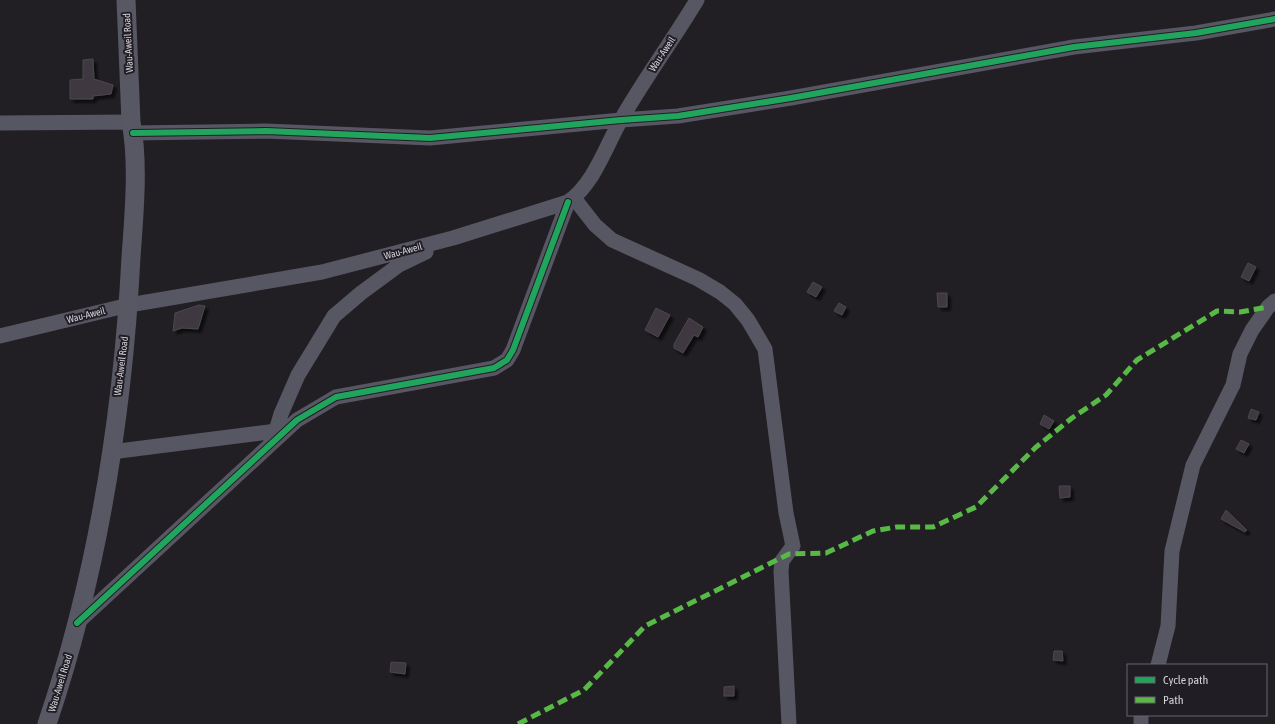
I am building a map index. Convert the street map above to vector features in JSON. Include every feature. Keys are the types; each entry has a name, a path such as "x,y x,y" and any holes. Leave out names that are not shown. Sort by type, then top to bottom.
{"main road":[{"name":"Wau-Aweil Road","path":"47,724 62,679 77,623 100,518 111,452 129,305 134,196 126,0"}],"street":[{"name":"Wau-Aweil","path":"0,336 129,305 322,272 453,238 571,200 597,166 621,120 697,0"},
{"path":"0,123 266,131 430,138 678,116 791,98 1074,46 1196,33 1275,19"},
{"path":"77,623 275,436 297,420 336,397 494,368 507,360 513,350 571,200 612,240 698,279 720,292 735,304 748,320 765,349 786,513 793,546 782,561 789,724"},
{"path":"275,436 281,414 298,375 334,316 361,293 399,265 453,238"},
{"path":"1158,664 1168,626 1172,551 1193,466 1233,385 1240,354 1252,330 1268,307 1275,301"},
{"path":"111,452 275,436"}],"building":[{"path":"93,59 94,79 113,85 111,94 93,96 93,99 70,99 70,80 83,79 83,60"},
{"path":"1248,263 1256,267 1249,281 1241,277"},
{"path":"813,282 822,287 816,297 807,292"},
{"path":"937,293 947,293 947,307 938,307"},
{"path":"839,303 846,307 842,315 834,311"},
{"path":"199,305 205,306 198,329 182,328 173,331 175,313"},
{"path":"656,308 670,315 658,337 645,330"},
{"path":"689,318 703,327 698,337 694,335 683,353 674,348 674,344"},
{"path":"1251,409 1259,412 1256,420 1248,418"},
{"path":"1044,415 1054,421 1049,429 1040,424"},
{"path":"1241,440 1249,444 1244,453 1236,449"},
{"path":"1059,486 1070,486 1070,497 1060,498"},
{"path":"1226,510 1247,530 1245,532 1221,519"},
{"path":"1054,651 1062,651 1063,661 1053,660"},
{"path":"391,662 406,663 405,674 390,672"},
{"path":"734,686 734,696 724,696 724,687"}],"marked path":[{"path":"518,724 584,690 645,626 789,554 826,553 873,531 897,527 933,527 976,507 1035,448 1072,418 1106,395 1137,360 1217,311 1240,312 1268,307"}],"cycle path":[{"path":"133,133 266,131 430,138 678,116 791,98 1074,47 1196,33 1275,19"},
{"path":"77,623 297,420 336,397 494,368 507,360 513,350 568,202"}]}
